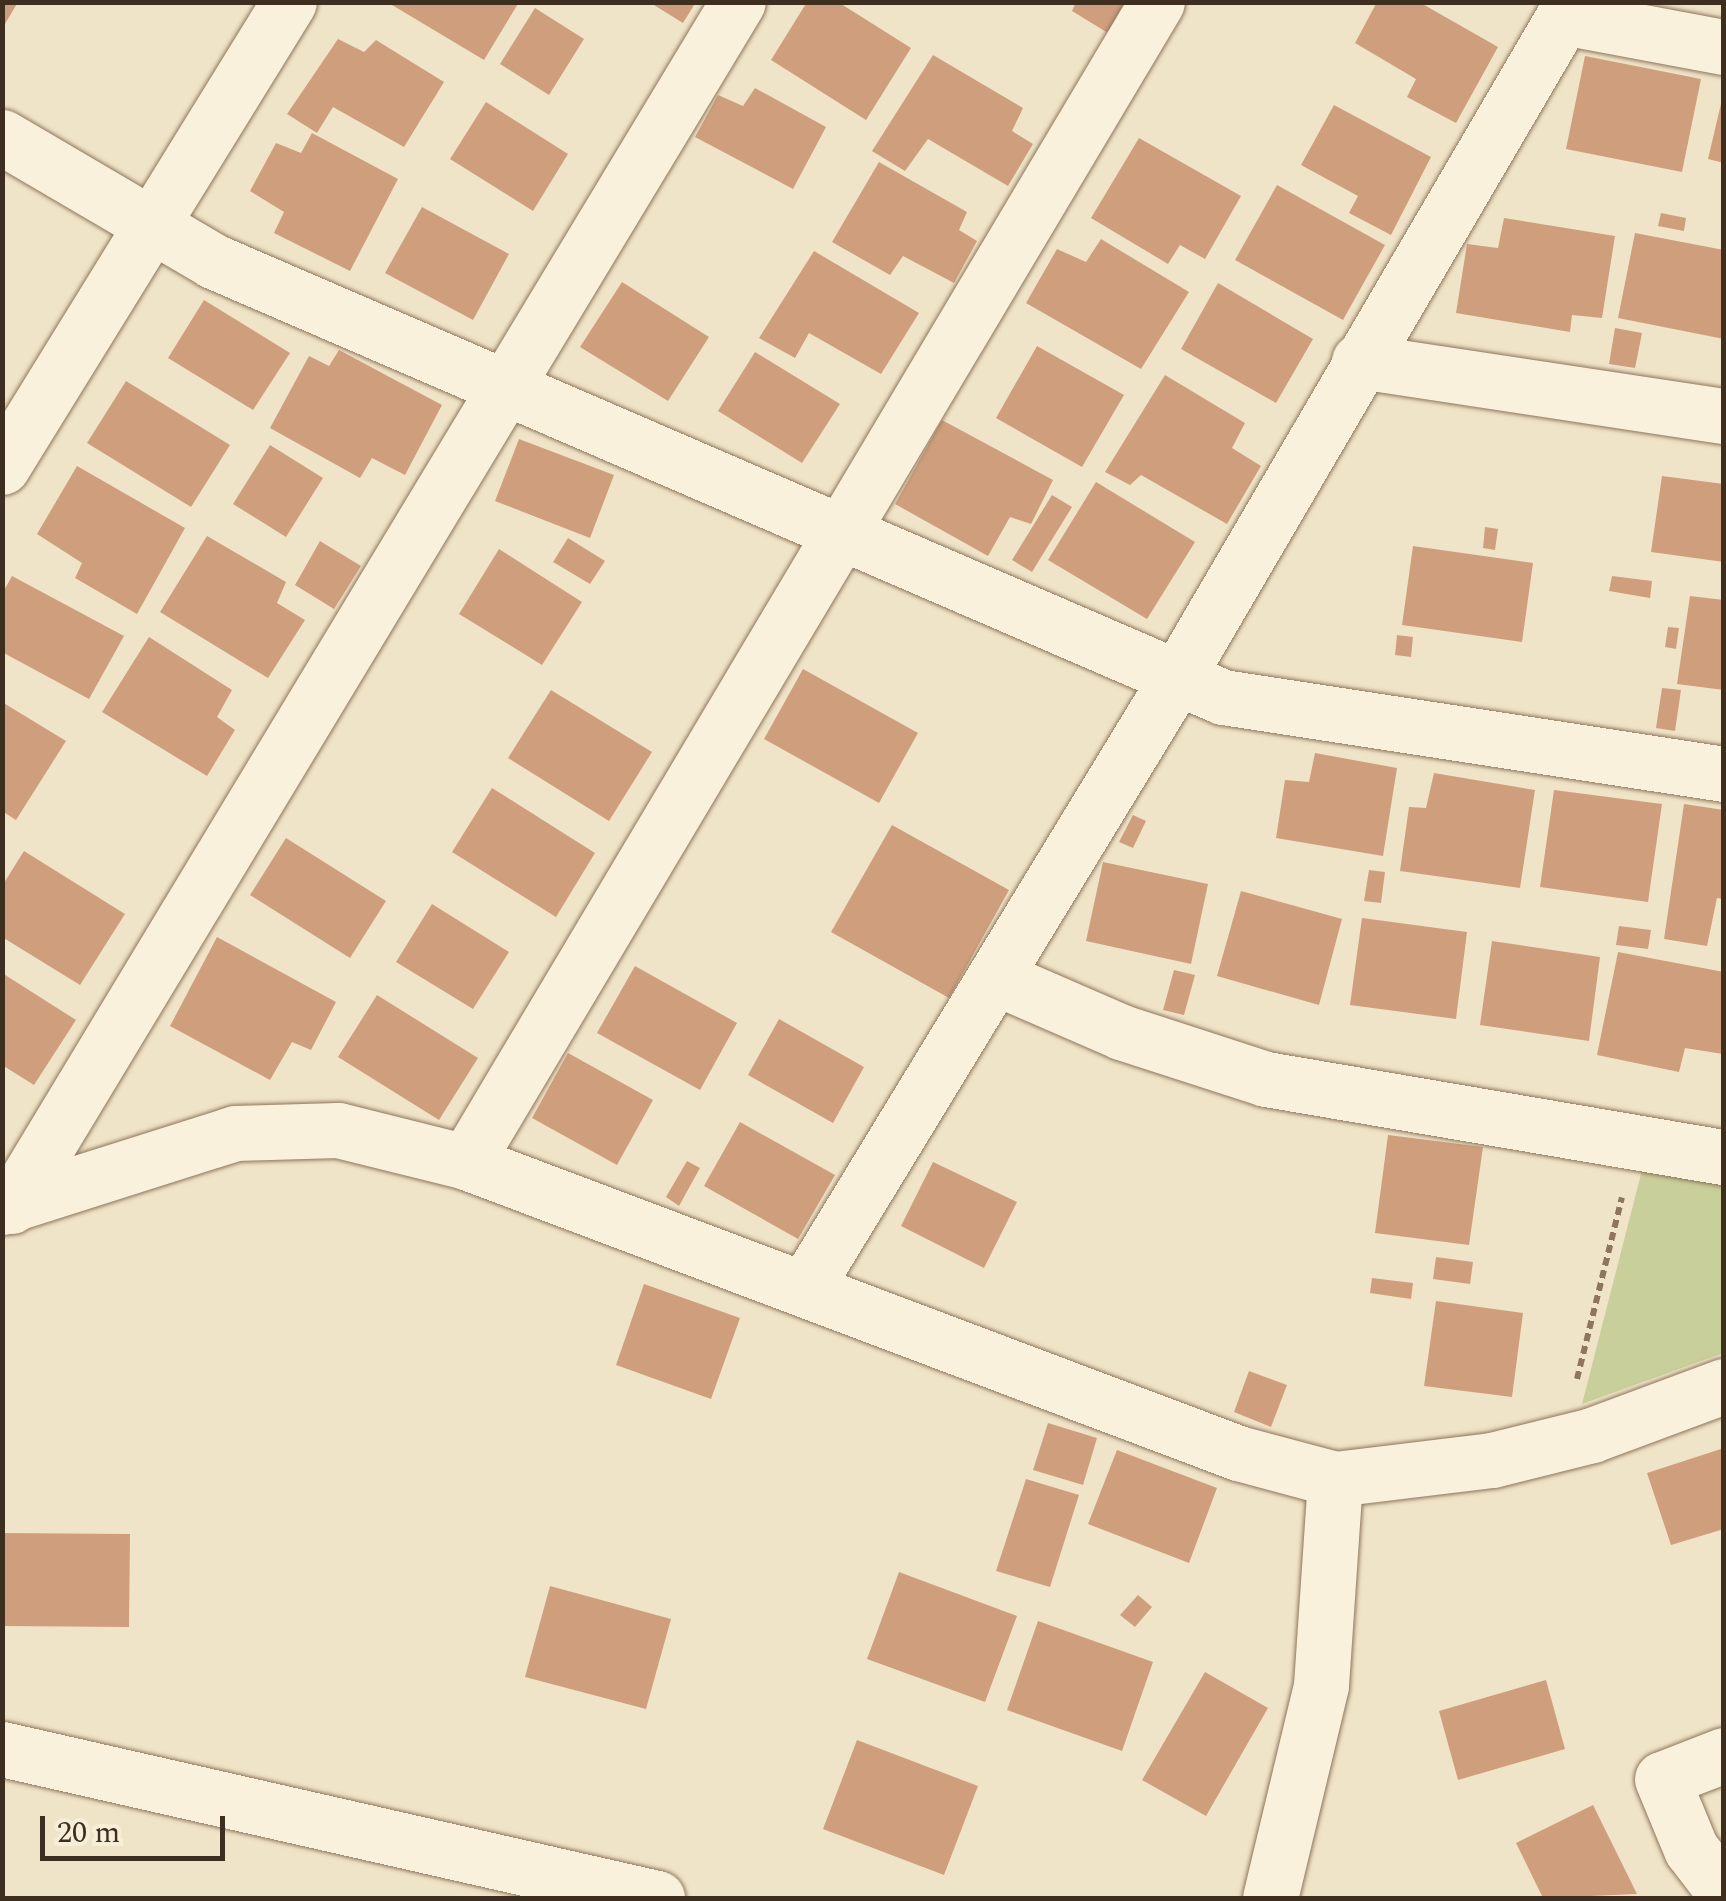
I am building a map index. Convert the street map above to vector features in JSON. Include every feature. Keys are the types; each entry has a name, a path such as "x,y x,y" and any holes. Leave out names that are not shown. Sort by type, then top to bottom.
{"street":[{"path":"2,467 289,2"},
{"path":"7,1206 738,2"},
{"path":"466,1162 1158,2"},
{"path":"805,1288 1179,674 1567,10 1724,48"},
{"path":"2,137 213,261 841,528 1179,674 1223,697 1724,774"},
{"path":"1359,361 1724,416"},
{"path":"997,978 1136,1037 1266,1079 1724,1157"},
{"path":"7,1206 267,1128 338,1130 466,1162 1238,1453 1335,1479 1492,1460 1560,1443 1724,1386"},
{"path":"1270,1898 1321,1684 1335,1479"},
{"path":"2,1749 657,1898"},
{"path":"1724,1754 1662,1779 1690,1850 1724,1892"}],"path":[{"path":"1560,1443 1636,1142"}],"green space":[{"path":"1643,1166 1723,1179 1723,1353 1582,1404"}],"building":[{"path":"2,2 18,2 2,29"},
{"path":"387,2 519,2 484,60"},
{"path":"649,2 696,2 683,23"},
{"path":"807,2 838,2 911,48 866,120 771,60"},
{"path":"1076,2 1125,2 1108,33 1072,11"},
{"path":"1377,2 1419,2 1498,47 1456,123 1407,97 1416,79 1355,43"},
{"path":"535,8 584,39 549,95 500,64"},
{"path":"338,39 364,52 376,40 444,82 404,147 333,107 317,133 287,114"},
{"path":"933,55 1023,108 1012,131 1033,144 1008,186 928,139 905,171 872,151"},
{"path":"1585,56 1701,79 1682,172 1566,149"},
{"path":"755,88 826,127 793,189 695,137 718,95 743,106"},
{"path":"1724,91 1724,163 1708,159"},
{"path":"486,102 568,154 533,211 450,159"},
{"path":"1334,105 1431,157 1391,235 1349,213 1358,196 1301,165"},
{"path":"312,133 398,179 350,271 274,233 284,212 250,191 276,143 301,153"},
{"path":"1139,138 1241,196 1205,259 1180,245 1168,264 1091,218"},
{"path":"879,162 967,212 959,230 977,241 954,283 903,256 890,275 832,242"},
{"path":"1277,185 1385,245 1343,320 1235,260"},
{"path":"422,207 509,254 473,320 385,273"},
{"path":"1661,213 1686,218 1684,231 1658,226"},
{"path":"1504,218 1615,236 1602,318 1572,315 1570,332 1456,313 1467,244 1498,248"},
{"path":"1635,233 1724,250 1724,339 1618,318"},
{"path":"1101,239 1189,292 1141,369 1026,303 1057,249 1086,262"},
{"path":"814,251 919,313 881,374 809,333 795,358 759,338"},
{"path":"622,282 709,337 668,401 580,347"},
{"path":"1218,283 1313,339 1276,403 1181,349"},
{"path":"204,300 290,353 253,410 168,358"},
{"path":"1615,328 1642,333 1635,368 1609,364"},
{"path":"1037,346 1124,395 1082,467 996,418"},
{"path":"339,350 442,405 405,475 372,458 360,478 270,428 309,356 329,366"},
{"path":"755,352 840,404 802,463 718,411"},
{"path":"1165,375 1245,423 1232,448 1261,466 1227,524 1141,475 1130,485 1105,472"},
{"path":"126,381 230,445 191,507 87,443"},
{"path":"942,420 1053,480 1031,524 1010,517 988,556 895,504"},
{"path":"519,439 614,475 590,538 495,501"},
{"path":"270,445 323,478 286,537 233,504"},
{"path":"77,466 185,528 137,614 75,578 82,563 37,534"},
{"path":"1662,476 1724,484 1724,562 1651,552"},
{"path":"1096,482 1195,542 1147,619 1048,560"},
{"path":"1052,495 1072,507 1032,572 1012,560"},
{"path":"1485,527 1498,529 1495,550 1483,548"},
{"path":"207,536 286,582 277,603 305,620 268,678 160,612"},
{"path":"568,538 605,561 590,584 553,562"},
{"path":"320,541 361,566 334,609 295,585"},
{"path":"1413,546 1533,563 1522,642 1402,625"},
{"path":"499,549 582,602 542,665 459,614"},
{"path":"12,576 124,636 89,699 2,652 2,594"},
{"path":"1612,576 1652,581 1650,598 1609,591"},
{"path":"1690,596 1724,600 1724,690 1677,684"},
{"path":"1668,627 1679,628 1676,649 1665,647"},
{"path":"1397,635 1413,637 1411,657 1395,655"},
{"path":"149,637 232,690 217,717 235,730 207,776 102,712"},
{"path":"803,669 918,733 879,803 764,739"},
{"path":"1662,688 1681,690 1675,731 1656,728"},
{"path":"551,690 652,752 609,821 508,758"},
{"path":"2,702 66,741 16,820 2,811"},
{"path":"1315,753 1397,768 1383,856 1276,838 1285,780 1309,782"},
{"path":"1434,773 1535,790 1520,888 1400,871 1409,807 1426,808"},
{"path":"492,788 595,853 556,917 452,852"},
{"path":"1554,790 1662,804 1648,902 1540,887"},
{"path":"1684,804 1724,810 1724,899 1717,898 1707,946 1664,939"},
{"path":"1133,815 1146,821 1133,848 1119,842"},
{"path":"892,825 1009,890 949,998 831,932"},
{"path":"286,838 386,901 350,958 250,895"},
{"path":"24,851 125,914 80,985 2,937 2,886"},
{"path":"1103,862 1208,884 1191,964 1086,941"},
{"path":"1369,870 1385,872 1381,903 1364,901"},
{"path":"1241,891 1342,919 1319,1005 1217,976"},
{"path":"432,904 509,952 473,1009 396,962"},
{"path":"1362,918 1467,932 1456,1019 1350,1005"},
{"path":"1619,926 1651,930 1648,949 1616,945"},
{"path":"217,937 336,1002 311,1050 292,1042 270,1080 170,1026"},
{"path":"1492,941 1600,957 1589,1041 1480,1025"},
{"path":"1618,952 1724,972 1723,1054 1685,1048 1679,1072 1597,1055"},
{"path":"635,966 737,1023 700,1090 597,1033"},
{"path":"1174,970 1195,975 1184,1015 1163,1010"},
{"path":"2,973 76,1020 34,1085 2,1065"},
{"path":"377,995 478,1058 439,1120 338,1057"},
{"path":"779,1019 864,1067 833,1123 748,1075"},
{"path":"568,1053 653,1100 617,1165 532,1118"},
{"path":"740,1122 835,1175 798,1239 704,1186"},
{"path":"1388,1135 1483,1147 1469,1245 1375,1233"},
{"path":"687,1161 700,1168 679,1206 666,1197"},
{"path":"933,1162 1017,1202 984,1268 901,1226"},
{"path":"1436,1257 1473,1262 1470,1284 1433,1279"},
{"path":"1372,1278 1413,1283 1411,1299 1370,1293"},
{"path":"644,1284 740,1318 711,1399 616,1365"},
{"path":"1436,1301 1523,1313 1512,1397 1424,1386"},
{"path":"1249,1371 1287,1385 1271,1427 1234,1412"},
{"path":"1048,1423 1097,1438 1083,1485 1033,1470"},
{"path":"1724,1448 1724,1529 1671,1545 1647,1473"},
{"path":"1117,1450 1217,1488 1189,1563 1088,1524"},
{"path":"1026,1479 1079,1495 1050,1587 996,1571"},
{"path":"2,1533 130,1534 129,1627 2,1626"},
{"path":"899,1572 1017,1616 985,1702 867,1659"},
{"path":"550,1586 671,1619 646,1709 525,1677"},
{"path":"1138,1595 1152,1607 1135,1627 1120,1615"},
{"path":"1038,1621 1153,1662 1122,1751 1007,1710"},
{"path":"1205,1672 1268,1708 1206,1816 1142,1780"},
{"path":"1546,1680 1565,1749 1458,1780 1439,1711"},
{"path":"857,1740 978,1786 944,1875 823,1829"},
{"path":"1593,1805 1637,1894 1543,1898 1516,1843"}]}
